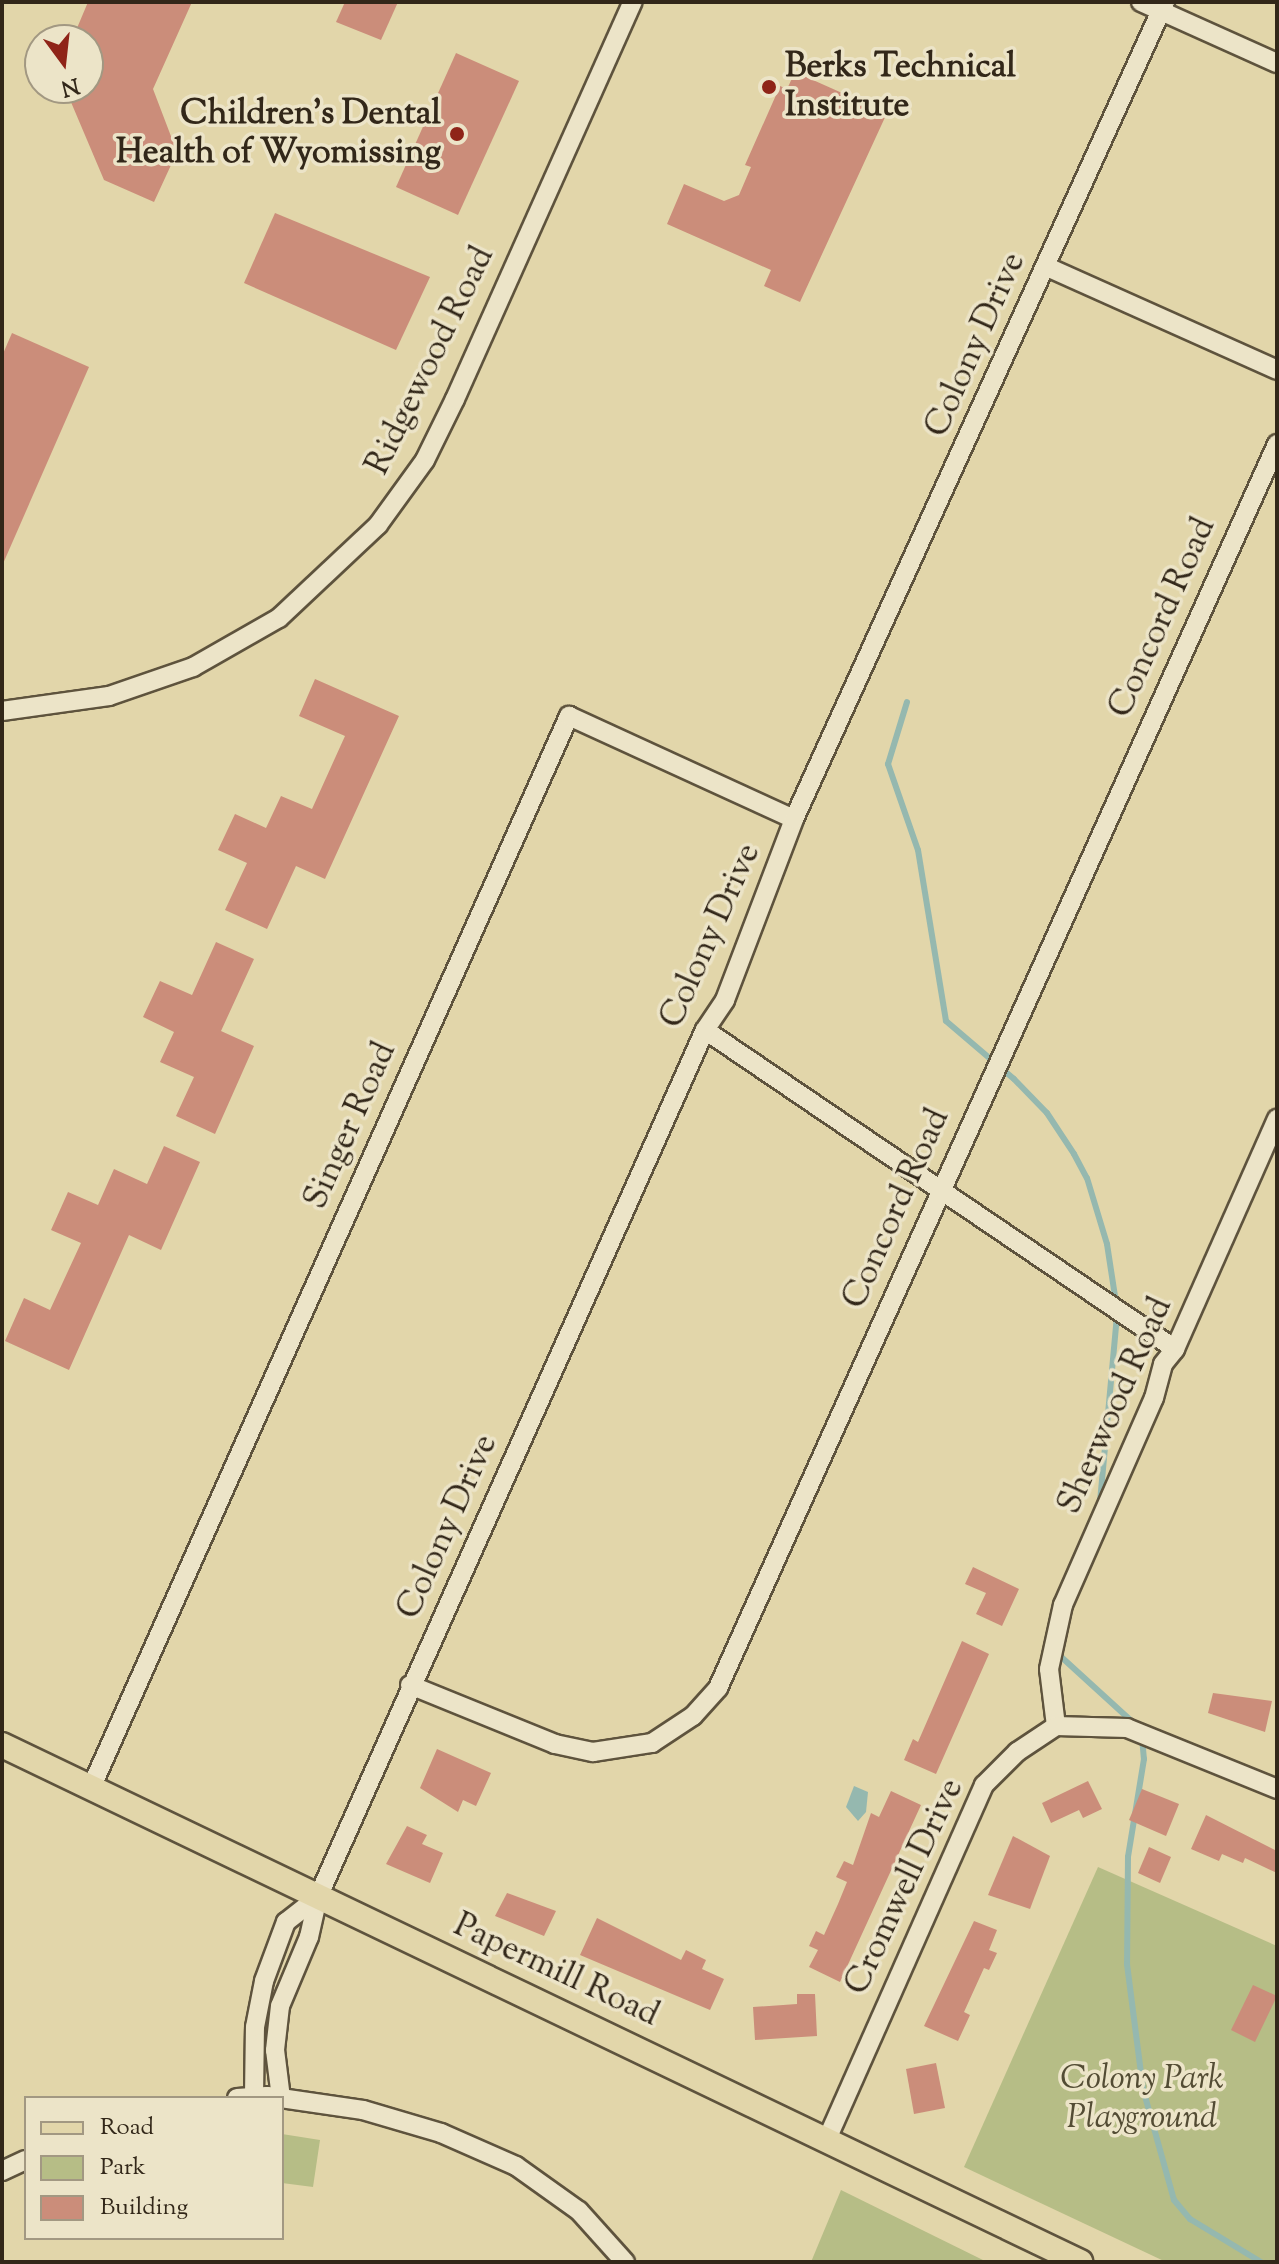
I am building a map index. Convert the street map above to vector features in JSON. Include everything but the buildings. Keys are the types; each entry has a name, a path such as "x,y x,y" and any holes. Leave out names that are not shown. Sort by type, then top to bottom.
{"main road":[{"name":"Papermill Road","path":"2,1745 828,2137 1080,2262"}],"street":[{"name":"Ridgewood Road","path":"2,711 109,696 193,667 279,618 378,525 425,460 455,399 633,2"},
{"path":"1141,2 1163,6 1277,63"},
{"name":"Colony Drive","path":"281,2096 275,2050 280,2006 309,1937 318,1897 410,1685 705,1030 725,1000 794,819 1163,6"},
{"path":"1047,267 1277,370"},
{"name":"Concord Road","path":"410,1685 555,1744 593,1752 652,1743 693,1716 718,1688 1277,444"},
{"name":"Singer Road","path":"91,1788 569,716 794,819"},
{"path":"705,1030 1175,1349"},
{"name":"Sherwood Road","path":"1056,1726 1049,1669 1063,1605 1154,1398 1163,1364 1175,1349 1277,1119"},
{"path":"1056,1726 1099,1724 1139,1731 1277,1789"},
{"name":"Cromwell Drive","path":"828,2137 984,1785 1017,1752 1056,1726"},
{"name":"Colony Drive","path":"246,2096 264,1981 286,1922 318,1897"},
{"path":"284,2098 363,2110 433,2130 516,2166 579,2211 625,2262"},
{"path":"2,2171 24,2161"}],"green space":[{"name":"Colony Park Playground","path":"1098,1867 1277,1946 1277,2262 1166,2262 964,2167"},
{"path":"284,2134 320,2140 313,2187 284,2183"},
{"path":"841,2190 987,2262 811,2262"}],"water":[{"path":"854,1786 868,1792 866,1812 858,1821 846,1807"}],"waterway":[{"path":"907,702 888,764 918,850 946,1021 1014,1079 1047,1113 1074,1154 1087,1178 1107,1244 1116,1303"},
{"path":"1100,1502 1117,1314"},
{"path":"1058,1654 1138,1727"},
{"path":"1142,1737 1144,1759 1128,1857 1127,1964 1143,2089 1174,2200 1190,2219 1261,2262"}],"place":[{"name":"Berks Technical Institute","path":"769,87"},
{"name":"Children's Dental Health of Wyomissing","path":"457,134"}]}
